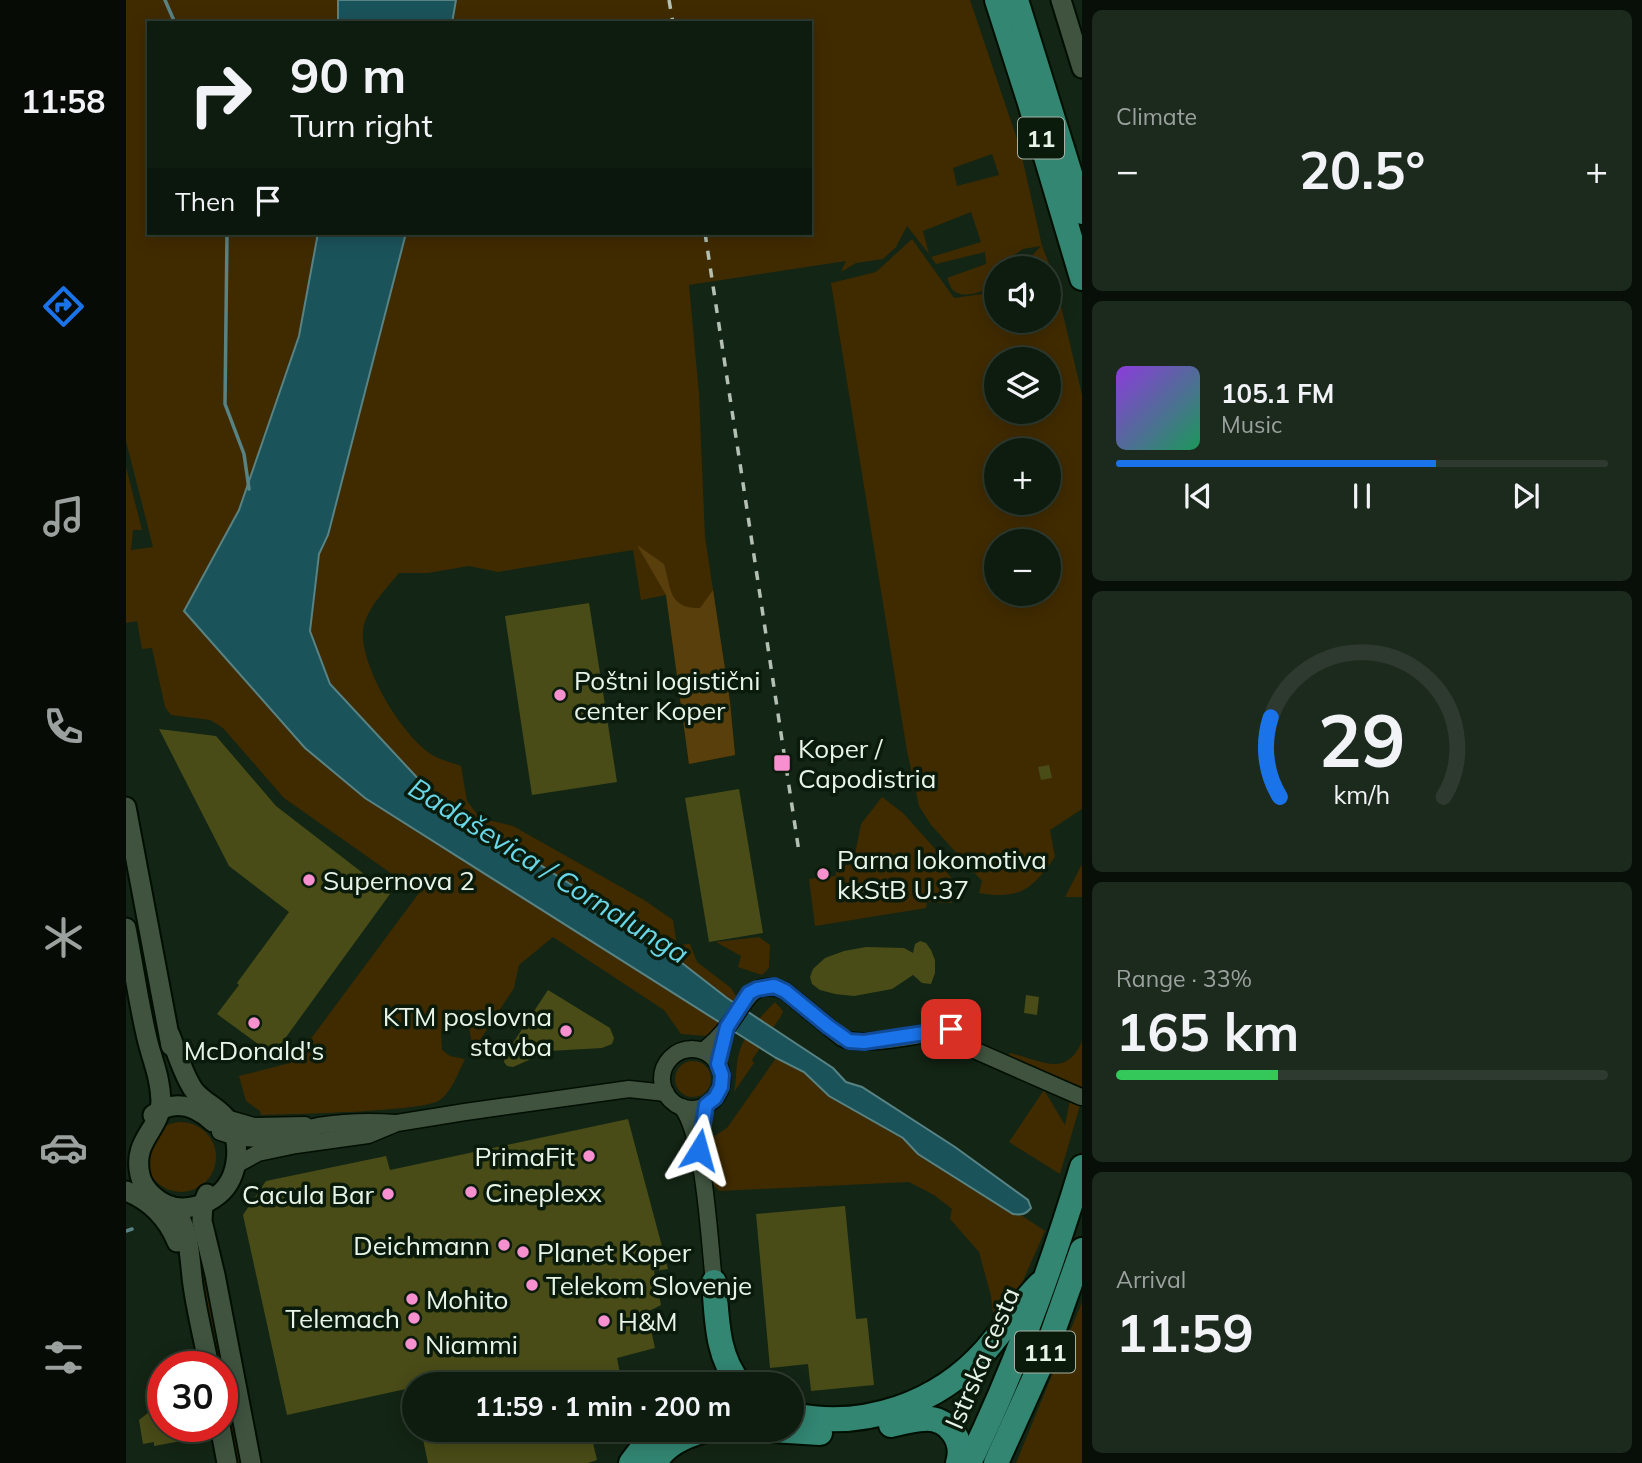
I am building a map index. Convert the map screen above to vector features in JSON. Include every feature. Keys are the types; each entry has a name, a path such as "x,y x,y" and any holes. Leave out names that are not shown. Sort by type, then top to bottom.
{"highway":[{"name":"11","path":"996,0 1082,278"},
{"name":"11","path":"1016,0 1082,212"},
{"name":"Istrska cesta","path":"969,1463 1002,1394 1048,1276 1082,1167"},
{"name":"Istrska cesta","path":"1000,1459 1044,1357 1082,1250"},
{"path":"804,1416 831,1420 856,1418 912,1405 973,1364 1022,1302 1048,1276"},
{"path":"714,1282 721,1347 731,1372"},
{"path":"804,1431 838,1433 932,1419 943,1423 957,1437 960,1446 958,1463"},
{"path":"631,1463 647,1442"},
{"path":"655,1463 675,1442"}],"street":[{"path":"1061,0 1082,68"},
{"path":"126,807 170,1035 176,1083 189,1107"},
{"path":"126,928 146,1036 160,1086 158,1120 147,1132 139,1149 139,1171 133,1185"},
{"path":"703,1051 727,1027 749,993 774,986 785,991 849,1041 864,1042 951,1029 965,1046 1081,1097"},
{"path":"718,1064 727,1027"},
{"path":"170,1035 193,1089 227,1129 236,1165"},
{"path":"146,1036 144,1057 148,1108 134,1138 131,1166 133,1185 170,1224 193,1286"},
{"path":"682,1107 706,1105 715,1098 721,1087 722,1075 718,1064 703,1051 681,1051 670,1059 663,1073 663,1083 671,1100 687,1113 699,1150 714,1282"},
{"path":"629,1089 663,1073"},
{"path":"134,1138 160,1109 180,1105 189,1107 227,1129 368,1121 397,1123 629,1089 666,1093"},
{"path":"699,1150 706,1105"},
{"path":"215,1275 215,1219 220,1194 236,1165 258,1153 368,1135 397,1123"},
{"path":"227,1129 224,1162 203,1204 202,1222 215,1275 251,1463"},
{"path":"133,1185 173,1207 190,1208 220,1194"},
{"path":"173,1207 185,1226 206,1351"},
{"path":"223,1442 228,1463"}],"shaded area":[{"path":"126,0 970,0 1020,148 1046,256 1031,256 1041,246 1023,249 1013,256 985,256 985,252 936,264 931,257 981,242 971,212 923,231 929,254 907,226 896,247 883,259 856,263 841,272 846,261 689,285 699,394 705,537 730,702 735,755 689,764 666,595 641,600 633,550 498,572 469,566 428,573 399,573 382,593 365,623 364,646 369,664 387,702 398,720 424,749 461,766 467,801 480,818 513,826 644,900 673,920 677,945 690,944 697,962 731,988 736,996 734,1002 706,1036 681,1034 664,1010 553,937 519,965 514,988 478,1043 471,1039 467,1014 458,1009 441,1032 442,1050 450,1056 465,1059 451,1087 440,1100 384,1110 261,1115 260,1111 246,1101 239,1076 286,1064 307,1044 419,893 284,798 223,728 210,720 171,715 165,707 152,648 142,649 137,621 126,623 126,467 142,530 133,530 131,550 153,547 126,441","holes":["992,154 999,175 957,186 953,168"]},
{"path":"912,239 954,298 984,294 984,333 1061,333 1061,306 1082,395 1082,809 1050,830 1055,857 1039,877 1024,890 1005,895 979,893 982,881 931,825 919,806 907,751 831,283 876,272"},
{"path":"984,265 983,291 961,294 952,289 947,278"},
{"path":"637,545 664,564 673,595 682,605 700,608 713,590 735,755 689,764 666,595"},
{"path":"882,797 903,813 954,870 947,872 954,883 952,903 927,902 926,908 815,926 809,879 836,876 836,867 853,864 861,824"},
{"path":"1082,864 1082,897 1065,897"},
{"path":"759,937 770,945 769,968 762,975 738,967 741,956 716,942"},
{"path":"775,1002 783,1011 781,1016 734,1092 742,1045 756,1022"},
{"path":"1082,1041 1082,1087 1008,1056 1010,1053 1052,1064 1060,1063 1076,1053"},
{"path":"776,1058 804,1072 829,1096 903,1138 918,1154 1045,1231 1014,1301 995,1329 991,1296 979,1252 950,1219 952,1209 934,1195 909,1182 719,1191 712,1183 708,1140 727,1128"},
{"path":"693,1061 706,1066 711,1079 706,1092 693,1097 680,1092 675,1079 680,1066"},
{"path":"1044,1090 1065,1125 1070,1100 1081,1102 1060,1174 1009,1142"},
{"path":"181,1122 206,1132 216,1157 206,1182 181,1192 156,1182 146,1157 156,1132"},
{"path":"202,1243 222,1351 214,1351 194,1245"},
{"path":"1082,1302 1082,1463 1016,1463"},
{"path":"238,1436 243,1463 235,1463 231,1442 238,1442"}],"water":[{"path":"338,0 456,0 452,21 338,21"},
{"path":"318,235 405,235 328,535 319,554 310,631 330,684 450,813 478,834 512,847 628,921 727,998 833,1068 846,1082 862,1087 955,1147 1028,1200 1031,1208 1027,1212 1013,1214 918,1154 903,1138 829,1096 804,1072 776,1058 365,798 305,748 184,611 239,510 299,336"}],"building":[{"name":"Poštni logistični center Koper","path":"589,603 617,782 532,795 505,616"},
{"name":"Supernova 2","path":"159,729 216,736 276,806 390,894 273,1055 217,1014 289,912 229,866"},
{"path":"1049,765 1052,778 1041,780 1038,767"},
{"path":"739,789 763,933 709,942 685,798"},
{"path":"920,941 926,943 935,960 935,973 931,984 922,983 913,975 892,989 854,996 820,990 812,984 810,977 813,969 825,958 866,947 904,948 913,953 915,944"},
{"name":"KTM poslovna stavba","path":"548,990 610,1028 614,1038 612,1044 602,1048 549,1051 513,1067 507,1066 504,1062 505,1055"},
{"path":"1026,995 1039,997 1037,1015 1024,1013"},
{"name":"Planet Koper","path":"628,1119 668,1269 654,1271 661,1305 647,1312 655,1348 617,1358 620,1372 402,1372 402,1390 287,1415 243,1215 266,1181 386,1156 390,1170"},
{"path":"845,1206 856,1319 867,1318 874,1385 811,1391 808,1364 770,1368 756,1214"},
{"path":"147,1414 147,1442 154,1442 143,1444 139,1420"},
{"path":"154,1442 176,1442 154,1446"},
{"path":"424,1442 598,1442 593,1443 597,1460 588,1463 428,1463"}],"waterway":[{"path":"165,0 174,21"},
{"path":"227,235 225,404 244,454 249,489"},
{"path":"126,1231 132,1229"}],"railway":[{"path":"669,0 673,21"},
{"path":"705,235 799,852"}],"place":[{"name":"Poštni logistični center Koper","path":"560,695"},
{"name":"Koper / Capodistria","path":"782,763"},
{"name":"Parna lokomotiva kkStB U.37","path":"823,874"},
{"name":"Supernova 2","path":"309,880"},
{"name":"McDonald's","path":"254,1023"},
{"name":"KTM poslovna stavba","path":"566,1031"},
{"name":"PrimaFit","path":"589,1156"},
{"name":"Cineplexx","path":"471,1192"},
{"name":"Cacula Bar","path":"388,1194"},
{"name":"Deichmann","path":"504,1245"},
{"name":"Planet Koper","path":"523,1252"},
{"name":"Telekom Slovenje","path":"532,1285"},
{"name":"Mohito","path":"412,1299"},
{"name":"Telemach","path":"414,1318"},
{"name":"H&M","path":"604,1321"},
{"name":"Niammi","path":"411,1344"}],"route":[{"path":"699,1150 706,1105 715,1098 721,1087 722,1075 718,1064 727,1027 749,993 757,989 774,986 785,991 849,1041 864,1042 951,1029"}],"water label":[{"name":"Badaševica / Cornalunga","path":"549,870"}]}
